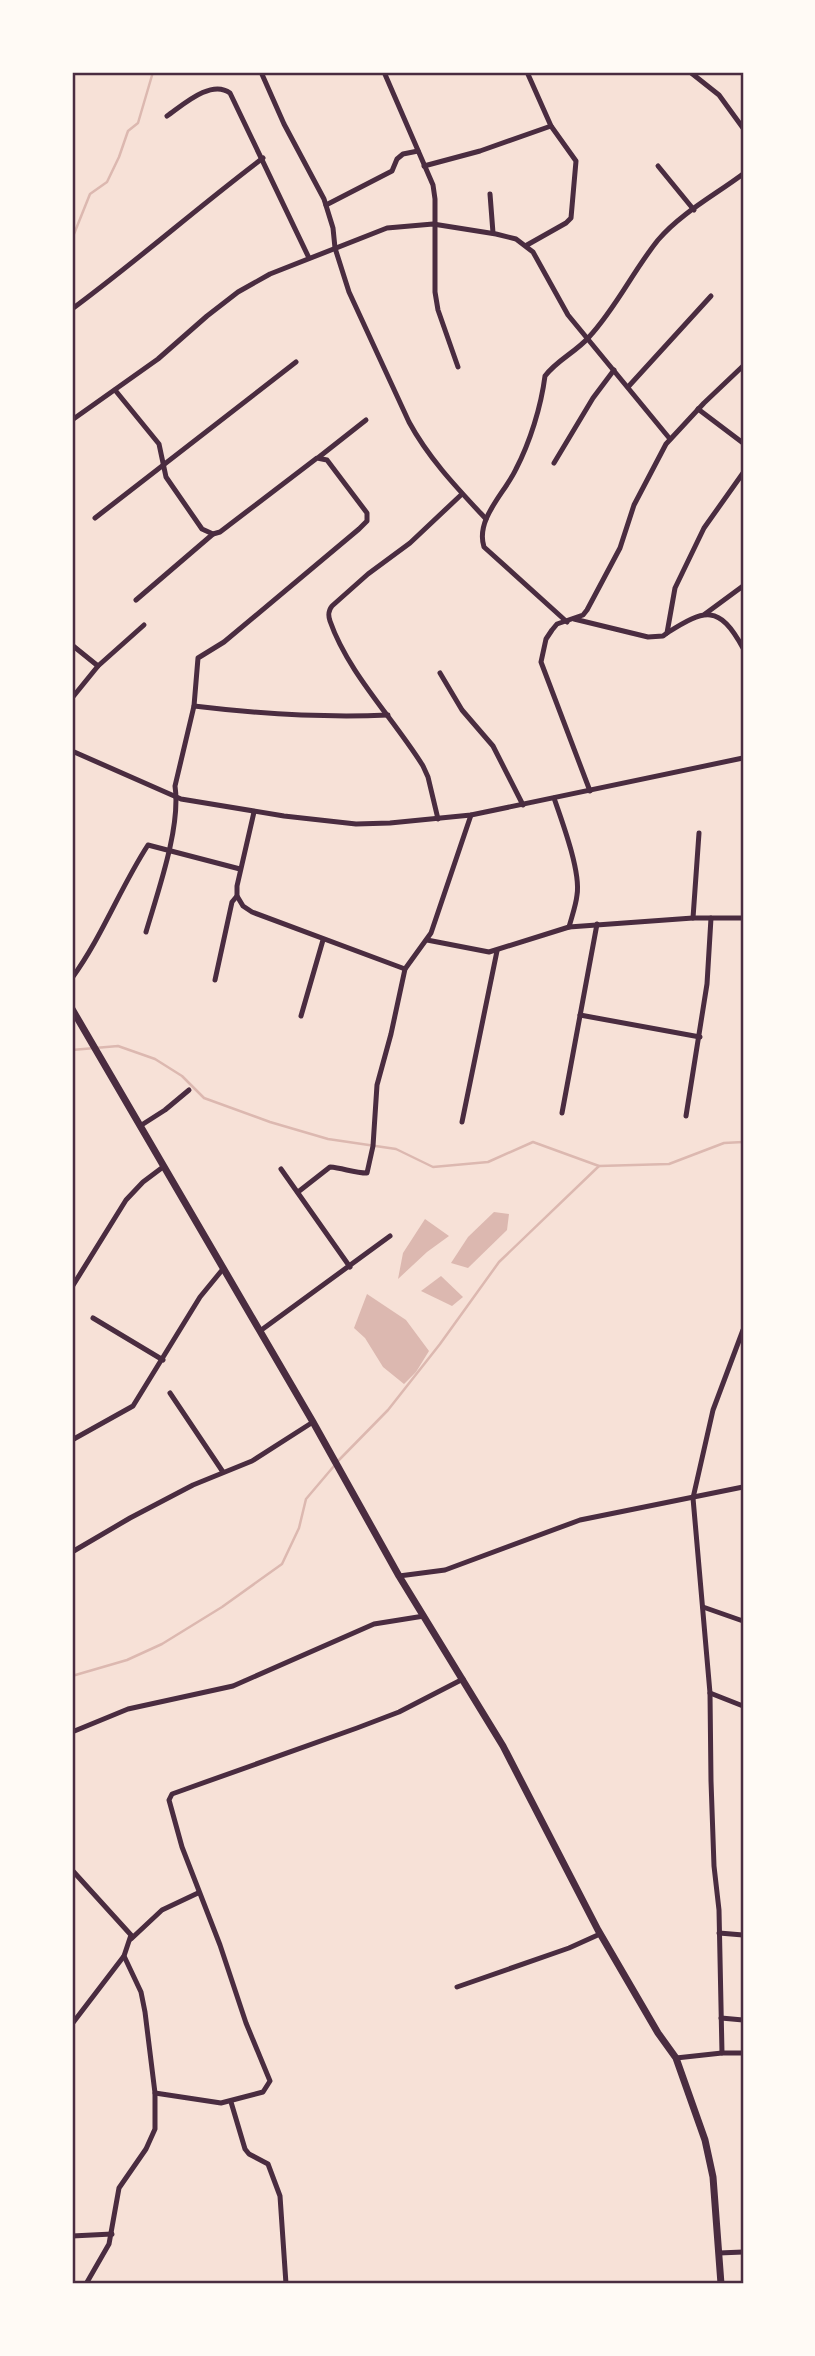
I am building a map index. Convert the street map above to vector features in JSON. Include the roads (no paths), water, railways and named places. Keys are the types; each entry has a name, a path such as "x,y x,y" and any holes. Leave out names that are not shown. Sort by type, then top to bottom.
{"main road":[{"path":"72,1009 313,1422 398,1576 519,1774 600,1934 658,2033 676,2058 705,2140 713,2177 721,2284"}],"street":[{"path":"261,72 284,124 326,205 333,228 335,248 349,292 384,363 408,422 419,441 486,519"},
{"path":"384,72 433,185 433,273 438,310 458,367"},
{"path":"527,72 551,127 576,161 572,214 566,223 527,245"},
{"path":"690,72 719,95 743,128"},
{"path":"167,116 211,89 226,90 230,93 309,258"},
{"path":"424,166 480,151 551,127"},
{"path":"326,205 391,171 402,154 418,151"},
{"path":"72,309 263,158"},
{"path":"658,166 694,210"},
{"path":"567,622 484,547 481,539 486,519 516,470 531,430 545,376 554,364 589,337 658,241 743,174"},
{"path":"490,194 493,233"},
{"path":"72,420 158,359 238,292 270,274 387,228 435,224 493,233 527,245 534,252 568,315 589,337 670,439"},
{"path":"628,387 711,296"},
{"path":"96,518 163,463 296,362"},
{"path":"590,791 541,662 546,639 557,624 574,619 587,610 620,548 634,505 670,439 743,366"},
{"path":"554,463 593,398 614,370"},
{"path":"115,390 159,444 166,477 202,529 213,534"},
{"path":"698,409 743,443"},
{"path":"136,600 213,534 220,532 366,420"},
{"path":"146,932 169,849 177,798 175,786 194,706 198,660 224,642 367,521 367,513 327,460 317,458"},
{"path":"667,633 675,588 704,528 743,473"},
{"path":"438,818 428,777 351,661 329,620 328,611 368,574 410,543 463,494"},
{"path":"574,619 659,638 695,616 705,614 743,586"},
{"path":"705,614 727,624 743,648"},
{"path":"72,698 98,666 144,625"},
{"path":"72,645 98,666"},
{"path":"440,673 462,710 493,746 523,805"},
{"path":"194,706 270,715 388,715"},
{"path":"72,751 177,798 254,812 356,824 471,815 743,758"},
{"path":"554,798 578,884 569,927"},
{"path":"215,980 232,902 237,896 240,869 254,812"},
{"path":"298,1192 330,1167 367,1173 373,1146 377,1085 405,969 427,940 471,815"},
{"path":"693,918 699,833"},
{"path":"72,978 87,958 148,845 240,869"},
{"path":"237,896 243,906 252,912 405,969"},
{"path":"427,940 489,952 569,927 693,918 743,918"},
{"path":"686,1116 707,984 711,918"},
{"path":"562,1112 597,924"},
{"path":"301,1016 323,940"},
{"path":"462,1122 497,951"},
{"path":"580,1015 699,1037"},
{"path":"140,1126 189,1090"},
{"path":"72,1287 126,1199 163,1167"},
{"path":"281,1169 350,1266"},
{"path":"260,1331 390,1236"},
{"path":"72,1440 133,1406 200,1297 223,1269"},
{"path":"93,1318 163,1360"},
{"path":"722,2053 710,1693 693,1499 713,1410 743,1330"},
{"path":"170,1392 223,1472"},
{"path":"72,1552 130,1518 223,1472 252,1461 313,1422"},
{"path":"398,1576 445,1570 580,1520 743,1487"},
{"path":"703,1607 743,1621"},
{"path":"72,1732 128,1709 233,1686 374,1624 424,1616"},
{"path":"155,2093 221,2103 232,2102 263,2092 270,2081 246,2023 172,1818 169,1800 172,1794 399,1712 463,1679"},
{"path":"710,1693 743,1706"},
{"path":"72,1870 128,1931 131,1939"},
{"path":"72,2024 124,1956 131,1939 162,1910 198,1893"},
{"path":"719,1933 743,1935"},
{"path":"457,1987 569,1948 600,1934"},
{"path":"86,2284 109,2244 119,2188 146,2149 155,2129 155,2093 141,1992 124,1956"},
{"path":"721,2018 743,2020"},
{"path":"676,2058 743,2053"},
{"path":"232,2102 247,2152 268,2164 280,2196 286,2284"},
{"path":"72,2236 112,2234"},
{"path":"719,2253 743,2252"}],"waterway":[{"path":"72,239 90,194 107,182 128,131 138,123 153,72"},
{"path":"72,1050 118,1046 155,1059 182,1076 204,1098 328,1139 396,1149 433,1167 488,1162 533,1142 599,1166 669,1164 724,1143 743,1142"},
{"path":"338,1461 388,1410 499,1262 599,1166"},
{"path":"72,1676 127,1660 162,1644 222,1607 282,1564 299,1528 306,1499 334,1466"}]}
